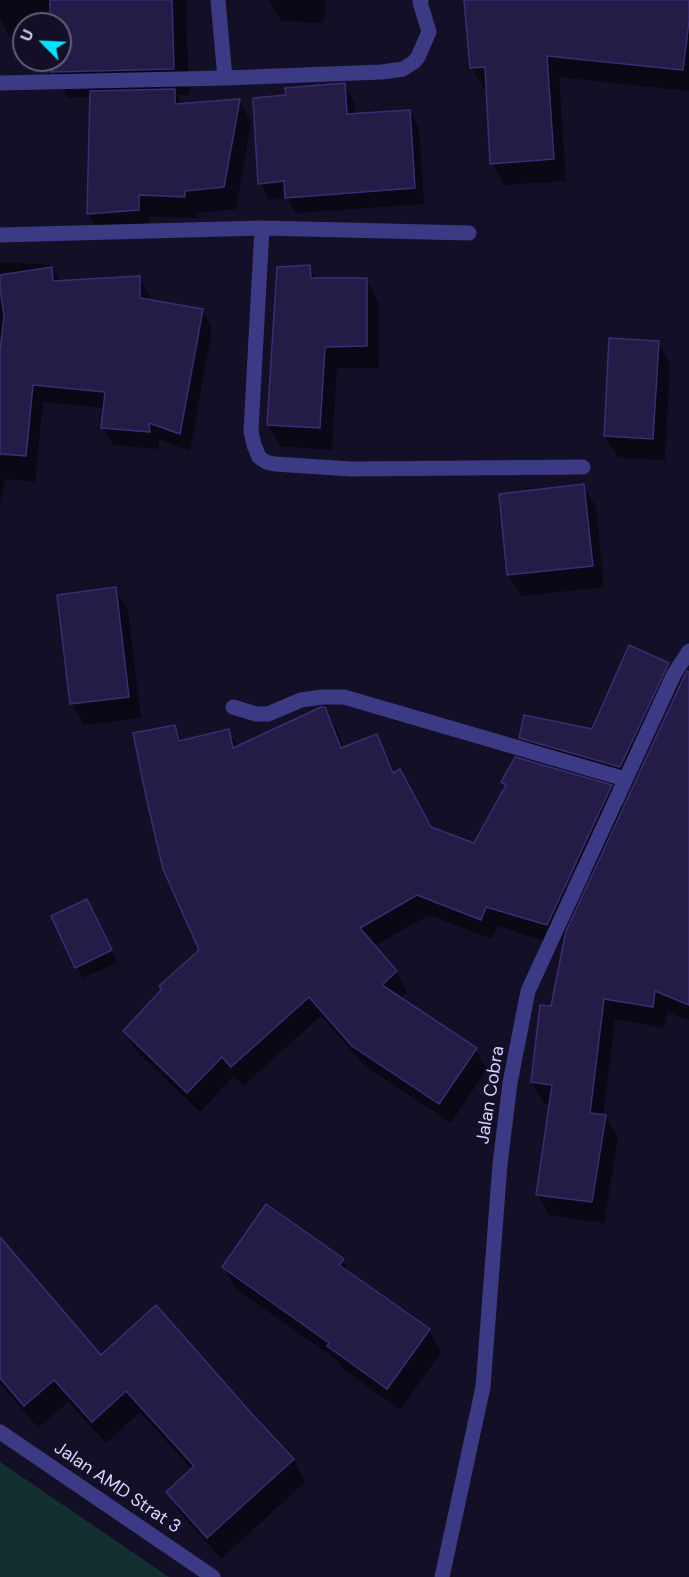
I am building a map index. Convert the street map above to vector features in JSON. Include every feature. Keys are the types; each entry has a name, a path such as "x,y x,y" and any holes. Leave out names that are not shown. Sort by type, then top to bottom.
{"street":[{"path":"218,0 225,78"},
{"path":"0,83 225,78 382,72 403,69 418,57 429,32 421,0"},
{"path":"262,228 251,431 259,457 275,464 351,469 583,467"},
{"path":"0,236 262,228 469,233"},
{"name":"Jalan Cobra","path":"442,1577 483,1387 500,1164 510,1083 528,991 674,674 689,651"},
{"path":"233,707 256,714 268,714 302,700 322,697 344,698 625,779"},
{"name":"Jalan AMD Strat 3","path":"0,1432 213,1577"}],"green space":[{"path":"0,1462 169,1577 0,1577"}],"building":[{"path":"50,0 172,0 174,69 72,71 72,12 50,12"},
{"path":"464,0 689,0 683,70 547,56 554,159 490,164 485,67 470,68"},
{"path":"345,83 347,114 410,110 415,188 285,198 284,181 258,184 253,98 286,95 285,88"},
{"path":"175,89 175,104 240,99 224,187 185,191 185,197 139,195 139,210 87,214 90,91"},
{"path":"310,265 311,278 367,278 367,346 325,347 320,428 267,425 277,267"},
{"path":"52,267 53,281 140,276 140,298 203,309 180,434 149,423 150,432 101,428 105,392 33,385 26,456 0,454 0,351 4,316 0,275"},
{"path":"609,338 659,341 653,439 604,436"},
{"path":"584,484 593,566 507,575 499,494"},
{"path":"116,587 129,697 70,704 57,595"},
{"path":"629,645 669,663 620,767 519,738 524,715 592,729"},
{"path":"687,671 689,672 689,1005 655,991 653,1007 604,999 590,1113 606,1115 592,1202 536,1195 552,1085 531,1082 540,1005 551,1006 566,931"},
{"path":"325,707 341,748 377,734 393,773 400,769 431,827 474,843 506,785 501,782 515,757 612,785 547,925 486,907 481,920 417,895 360,928 397,971 382,985 477,1048 439,1104 352,1046 309,997 231,1067 222,1057 187,1093 123,1031 162,989 159,986 199,950 163,869 133,733 175,725 179,741 229,729 233,748"},
{"path":"87,899 112,950 75,968 51,916"},
{"path":"266,1204 344,1259 339,1265 430,1329 387,1389 327,1346 329,1343 222,1267"},
{"path":"0,1237 101,1355 156,1305 294,1459 207,1538 166,1492 194,1466 126,1391 92,1422 54,1380 24,1406 0,1378"}]}
